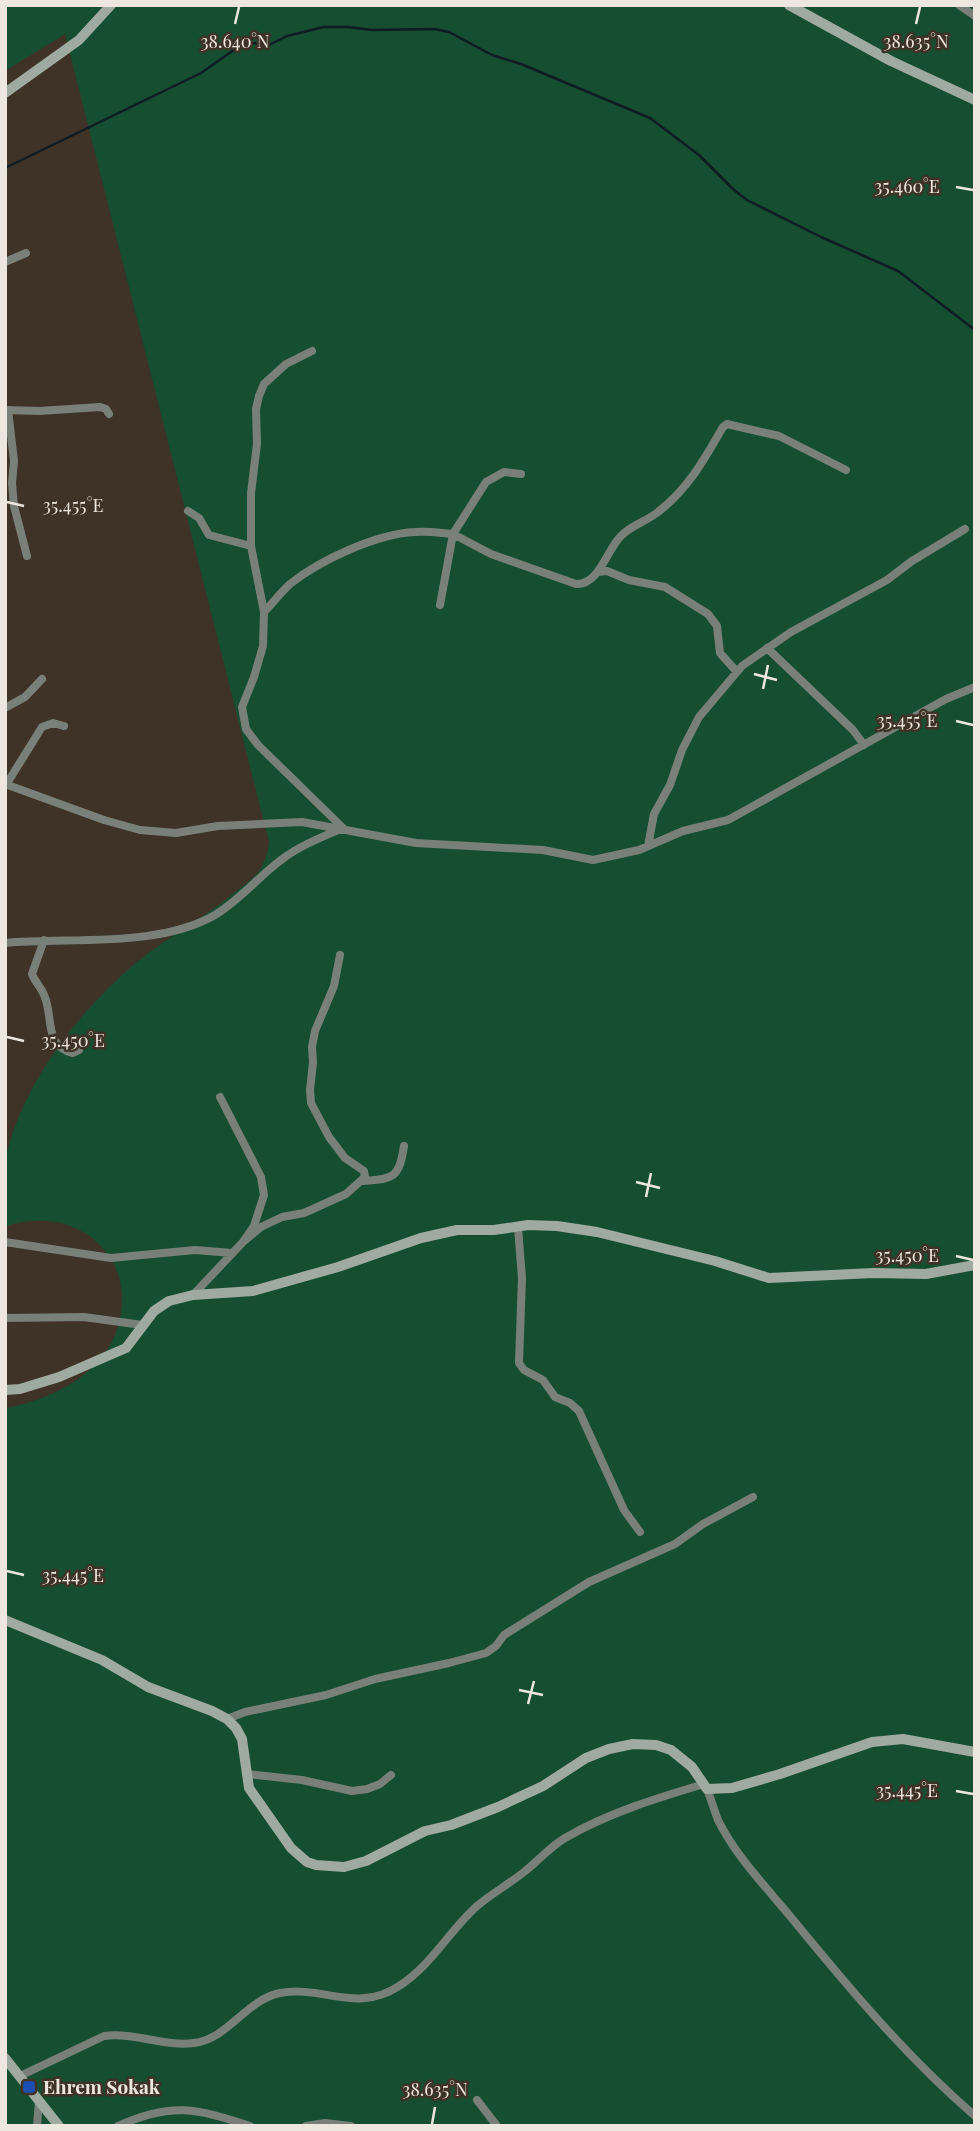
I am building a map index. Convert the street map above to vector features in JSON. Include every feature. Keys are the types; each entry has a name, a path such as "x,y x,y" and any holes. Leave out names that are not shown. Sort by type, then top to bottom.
{"street":[{"path":"5,93 79,40 111,5"},
{"path":"789,5 891,61 975,100"},
{"path":"959,5 975,16"},
{"path":"5,262 26,253"},
{"path":"312,351 286,364 264,384 256,409 257,444 251,493 251,546 264,612 263,646 242,707 246,729 258,745 342,828"},
{"path":"27,556 13,506 15,461 7,410 100,407 106,409 109,414"},
{"path":"264,612 289,585 323,563 359,547 414,532 453,534 491,554 576,584 584,583 598,572 612,545 623,534 655,515 691,481 727,424 779,436 846,470"},
{"path":"439,605 453,534 485,482 503,472 521,474"},
{"path":"188,510 199,518 209,535 251,546"},
{"path":"648,846 654,814 670,785 682,750 699,717 737,672 791,632 887,580 932,548 965,529"},
{"path":"598,572 607,571 629,580 665,587 708,614 717,626 720,653 737,672"},
{"path":"767,648 853,730 864,745"},
{"path":"5,708 25,697 42,679"},
{"path":"64,726 53,723 42,727 6,784 104,820 140,830 176,833 218,825 302,821 416,843 543,850 593,860 648,846 682,831 729,820 946,699 975,688"},
{"path":"5,943 138,938 179,930 215,915 246,892 280,860 342,828"},
{"path":"44,940 32,974 45,996 52,1037 62,1049 73,1053 79,1050"},
{"path":"340,955 334,986 315,1031 312,1047 311,1103 329,1137 345,1158 365,1172 363,1181"},
{"path":"220,1097 264,1186 264,1195 254,1226 243,1242"},
{"path":"193,1295 243,1242 261,1227 282,1217 304,1213 326,1204 363,1181 380,1180 396,1174 400,1169 404,1146"},
{"path":"5,1391 59,1377 126,1348 154,1311 169,1301 193,1295 253,1291 338,1267 421,1238 457,1230 557,1226 597,1232 715,1261 768,1278 926,1274 975,1265"},
{"path":"518,1227 522,1278 519,1363 524,1370 543,1380 555,1397 570,1403 579,1411 624,1510 640,1532"},
{"path":"5,1242 111,1258 195,1250 232,1253"},
{"path":"5,1318 84,1317 142,1325"},
{"path":"228,1719 245,1712 326,1695 374,1679 486,1653 496,1646 504,1635 589,1582 676,1544 713,1518 753,1497"},
{"path":"5,1620 102,1660 148,1687 228,1719 242,1740 249,1788 291,1848 307,1862 330,1868 366,1861 425,1831 450,1825 498,1807 543,1786 586,1758 609,1749 634,1744 656,1745 671,1750 692,1766 705,1787 718,1820 736,1848 836,1972 927,2074 975,2116"},
{"path":"13,2071 104,2036 130,2036 183,2044 199,2042 213,2036 254,2003 280,1993 309,1992 356,2000 375,1997 399,1987 431,1958 478,1905 564,1839 655,1798 705,1787 732,1788 872,1742 903,1739 975,1752"},
{"path":"247,1774 302,1780 352,1791 380,1784 391,1775"},
{"path":"5,2058 59,2126"},
{"path":"37,2126 39,2100"},
{"path":"477,2100 497,2126"},
{"path":"118,2126 163,2110 184,2109 250,2126"},
{"path":"306,2126 326,2123 351,2126"}],"green space":[{"path":"5,5 975,5 975,2126 5,2126 5,1408 43,1398 79,1378 107,1350 116,1333 121,1313 121,1289 116,1268 105,1250 89,1236 71,1226 50,1221 28,1221 5,1227 3,1183 6,1157 26,1101 58,1047 78,1022 120,977 142,958 253,878 264,861 269,842 65,34 5,71"}],"waterway":[{"path":"5,168 201,73 241,45 255,43 265,47 287,36 324,27 372,30 434,29 449,32 492,55 521,64 650,118 699,155 747,200 898,271 975,330"}],"place":[{"name":"Ehrem Sokak","path":"29,2087"}]}
